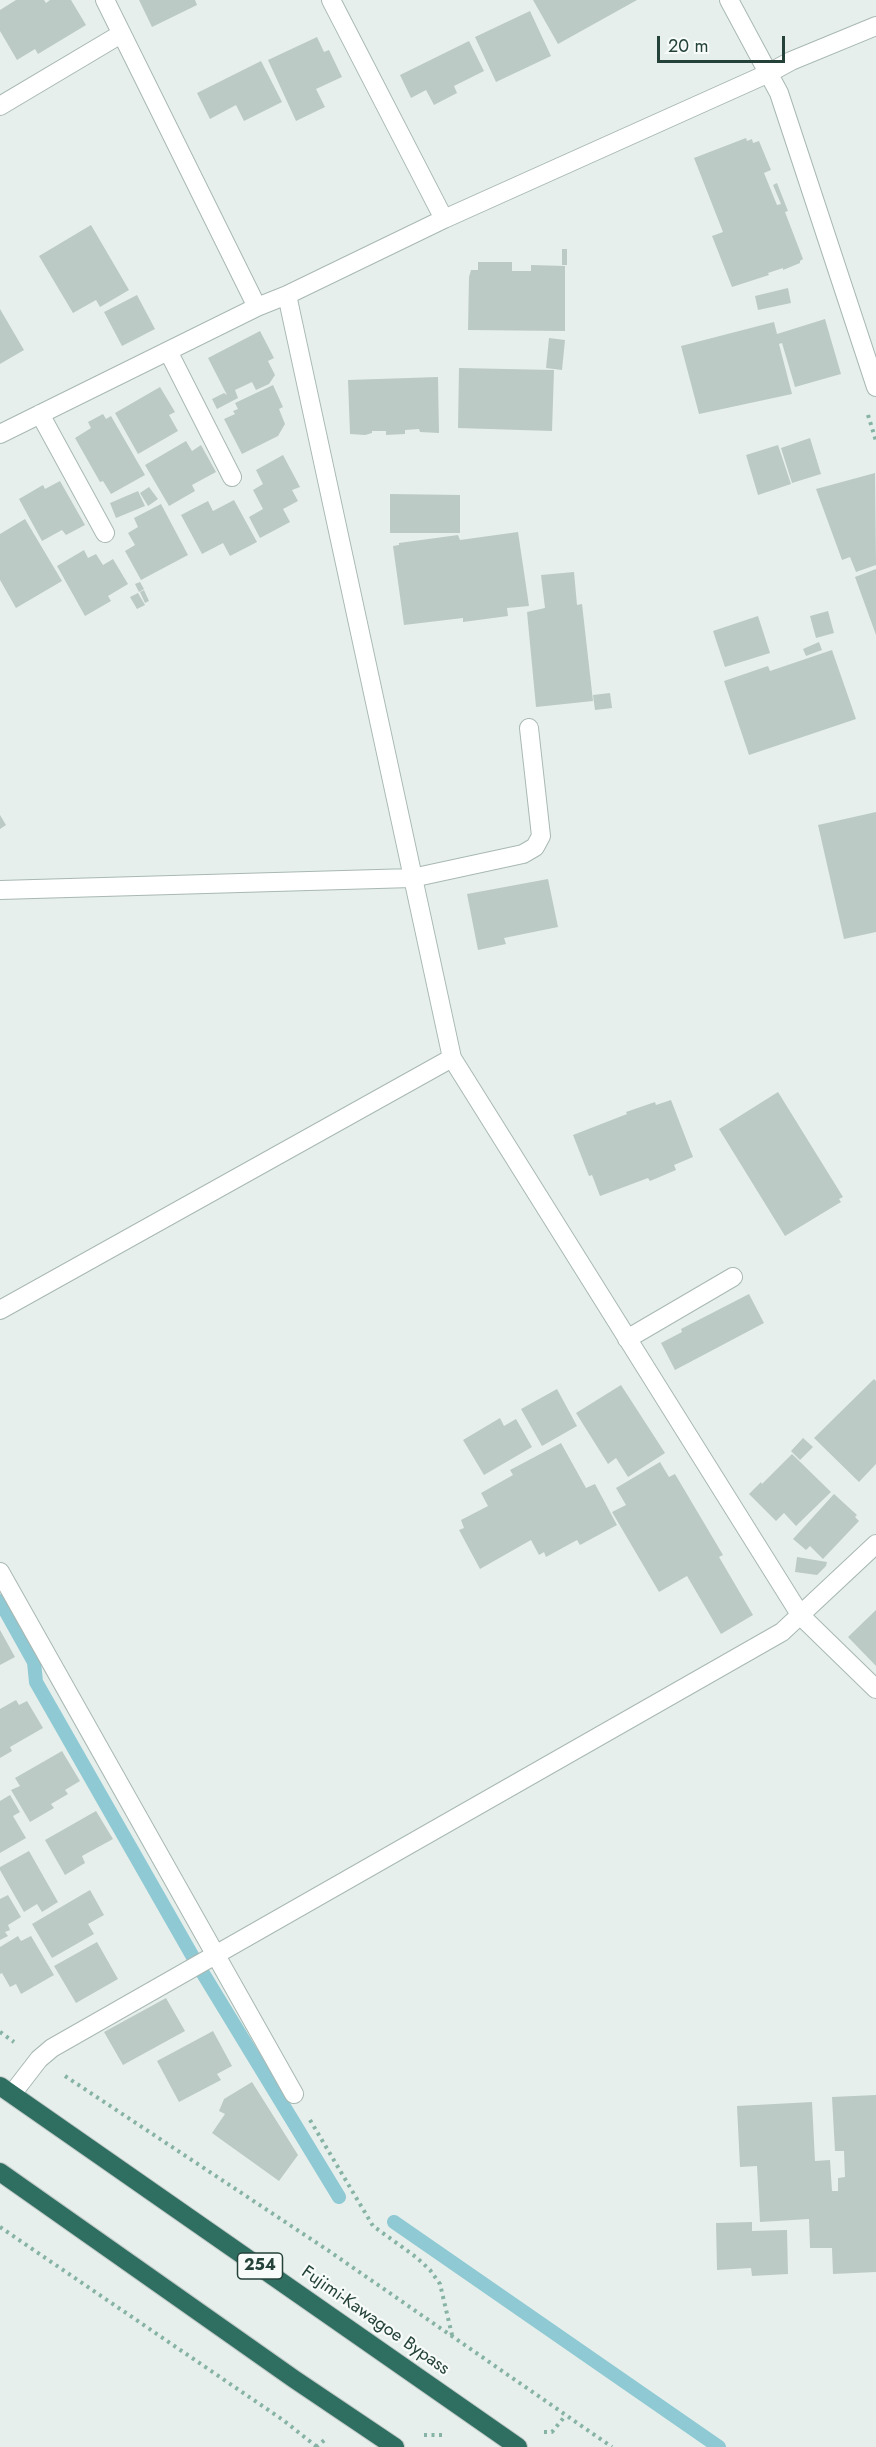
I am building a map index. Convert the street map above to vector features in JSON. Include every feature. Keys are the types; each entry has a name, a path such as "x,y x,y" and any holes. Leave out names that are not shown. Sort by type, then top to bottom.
{"highway":[{"name":"Fujimi-Kawagoe Bypass","path":"6,2090 518,2447"},
{"path":"0,2172 294,2379 395,2447"}],"street":[{"path":"105,0 257,307"},
{"path":"331,0 444,219"},
{"path":"729,0 779,93 876,387"},
{"path":"0,434 257,307 287,295 444,219 769,73 791,61 876,26"},
{"path":"0,106 121,34"},
{"path":"287,295 452,1058 801,1616 876,1689"},
{"path":"168,351 232,477"},
{"path":"40,414 105,533"},
{"path":"0,891 412,878 523,854 535,847 541,836 529,728"},
{"path":"0,1310 452,1058"},
{"path":"627,1339 733,1277"},
{"path":"6,2090 52,2048 782,1632 876,1544"},
{"path":"0,1572 294,2094"}],"path":[{"path":"0,2032 19,2046"},
{"path":"56,2070 452,2335 612,2447"},
{"path":"294,2094 373,2226 416,2257 430,2270 440,2284 452,2335"},
{"path":"0,2227 283,2420 316,2447"}],"building":[{"path":"16,0 44,0 46,3 50,0 71,0 86,25 38,54 35,49 17,60 0,31 0,10"},
{"path":"139,0 195,0 197,5 152,27"},
{"path":"533,0 637,0 558,44"},
{"path":"530,11 551,56 496,82 475,37"},
{"path":"317,37 324,52 329,50 342,77 316,89 325,107 296,121 268,60"},
{"path":"469,41 484,71 454,86 457,93 434,105 426,90 411,98 400,75"},
{"path":"261,61 282,102 244,121 236,105 210,119 197,93"},
{"path":"746,138 747,141 752,139 753,143 759,141 771,170 764,173 777,205 781,204 773,185 777,183 788,211 785,212 803,259 800,263 783,270 783,268 732,287 712,236 723,232 694,158"},
{"path":"91,225 129,290 100,307 96,300 73,313 39,256"},
{"path":"562,249 567,249 567,265 562,265"},
{"path":"478,262 512,262 512,271 531,271 531,265 565,266 565,331 468,330 469,277 471,270 478,270"},
{"path":"788,288 791,303 758,310 755,296"},
{"path":"137,295 155,329 122,346 104,312"},
{"path":"0,309 24,350 0,364"},
{"path":"825,319 841,374 795,387 782,343 779,344 792,394 699,414 681,346 774,322 777,334"},
{"path":"260,331 274,358 268,361 275,375 269,384 256,390 252,382 235,390 238,398 217,409 212,399 224,393 227,395 208,358"},
{"path":"549,338 565,340 562,370 546,368"},
{"path":"459,368 554,370 552,431 458,428"},
{"path":"438,377 439,433 420,432 419,429 405,430 405,434 386,435 386,431 372,431 365,435 350,434 348,380"},
{"path":"273,385 283,407 279,409 285,424 278,436 242,454 224,419 235,414 233,411 238,409 235,403"},
{"path":"160,387 175,412 169,415 178,431 138,454 115,413"},
{"path":"103,414 106,419 111,416 145,475 111,494 103,481 100,482 75,438 91,428 88,422"},
{"path":"810,438 821,474 792,483 781,448"},
{"path":"186,441 192,451 201,445 216,472 192,485 195,491 169,506 145,465"},
{"path":"778,445 791,484 758,495 746,455"},
{"path":"283,455 300,487 292,490 298,501 283,509 290,522 260,538 249,517 263,509 253,490 263,484 256,470"},
{"path":"875,473 876,565 856,572 850,557 842,560 816,489"},
{"path":"60,481 85,525 66,535 62,530 42,541 19,499 43,485 45,489"},
{"path":"149,487 158,499 148,506 140,493"},
{"path":"138,491 145,506 116,518 110,503"},
{"path":"390,494 460,495 460,533 390,533"},
{"path":"234,500 257,542 230,556 223,543 202,554 181,515 208,501 213,511"},
{"path":"161,504 188,555 141,580 125,551 135,545 128,533 138,527 134,518"},
{"path":"25,519 62,581 16,608 0,580 0,534"},
{"path":"518,532 529,606 507,608 508,616 463,622 463,618 404,625 393,546 399,543 458,535 460,540"},
{"path":"84,550 88,558 96,554 103,565 113,559 128,584 108,596 111,601 85,616 57,566"},
{"path":"876,569 876,635 855,577"},
{"path":"574,572 577,605 582,604 593,701 536,707 527,612 545,608 541,575"},
{"path":"140,582 144,589 139,592 135,584"},
{"path":"144,590 149,601 145,603 140,592"},
{"path":"138,593 145,605 137,609 130,597"},
{"path":"828,611 834,633 816,638 810,616"},
{"path":"758,616 770,653 725,667 713,631"},
{"path":"819,642 822,650 806,656 803,649"},
{"path":"832,650 856,719 749,755 724,681 768,666 770,671"},
{"path":"610,693 612,708 595,710 593,695"},
{"path":"876,812 876,932 844,939 818,825"},
{"path":"0,815 6,825 0,829"},
{"path":"548,879 558,927 504,938 506,944 478,950 467,894"},
{"path":"778,1092 843,1197 839,1199 841,1202 785,1236 719,1129"},
{"path":"671,1100 693,1157 674,1165 676,1170 650,1181 648,1178 600,1196 592,1175 589,1176 573,1135 627,1114 626,1112 655,1102 656,1105"},
{"path":"749,1294 764,1323 675,1370 661,1343 682,1332 681,1329"},
{"path":"874,1379 876,1381 876,1464 859,1482 814,1438"},
{"path":"621,1385 665,1453 628,1477 616,1458 608,1464 576,1413"},
{"path":"557,1389 577,1426 542,1446 521,1409"},
{"path":"500,1418 504,1426 516,1419 532,1447 484,1475 463,1440"},
{"path":"803,1438 813,1447 800,1460 791,1451"},
{"path":"561,1443 586,1488 595,1484 617,1525 580,1545 577,1540 546,1557 544,1552 539,1555 531,1540 480,1569 459,1530 464,1528 461,1520 488,1506 481,1493 513,1475 510,1470"},
{"path":"792,1454 831,1492 796,1526 784,1513 776,1521 749,1494"},
{"path":"660,1462 669,1477 675,1474 723,1555 719,1557 753,1615 721,1634 687,1576 659,1592 612,1512 626,1505 616,1488"},
{"path":"834,1494 857,1515 855,1517 859,1521 823,1559 810,1546 806,1550 793,1539"},
{"path":"797,1557 827,1562 817,1575 795,1572"},
{"path":"876,1610 876,1666 848,1637"},
{"path":"0,1630 15,1657 0,1665"},
{"path":"16,1700 19,1705 27,1701 43,1728 10,1747 12,1751 0,1758 0,1709"},
{"path":"62,1751 80,1781 65,1790 68,1794 51,1804 54,1808 30,1822 11,1790 20,1786 15,1778"},
{"path":"10,1795 20,1812 13,1816 26,1838 0,1853 0,1801"},
{"path":"96,1811 113,1839 82,1856 85,1863 65,1875 45,1840"},
{"path":"29,1851 58,1902 42,1912 37,1904 24,1912 0,1870 0,1867"},
{"path":"90,1890 104,1915 88,1924 94,1934 52,1958 32,1924"},
{"path":"8,1895 21,1917 8,1925 10,1930 5,1932 8,1936 0,1940 0,1899"},
{"path":"18,1936 21,1941 31,1936 54,1975 21,1994 16,1984 10,1987 2,1973 0,1974 0,1947"},
{"path":"97,1942 118,1979 76,2003 54,1966"},
{"path":"166,1998 185,2031 123,2065 104,2032"},
{"path":"213,2031 232,2066 217,2074 221,2080 179,2102 157,2061"},
{"path":"252,2082 298,2155 279,2181 212,2133 225,2114 219,2111 224,2099"},
{"path":"876,2095 876,2272 833,2274 832,2248 810,2248 809,2219 760,2222 757,2166 740,2167 737,2106 812,2102 815,2161 830,2160 832,2191 838,2191 838,2178 845,2177 844,2151 835,2151 832,2097"},
{"path":"752,2222 752,2231 787,2230 788,2274 752,2276 751,2268 717,2270 716,2223"}],"waterway":[{"path":"0,1601 34,1662 36,1682 193,1957 339,2197"},
{"path":"394,2222 719,2447"}]}
